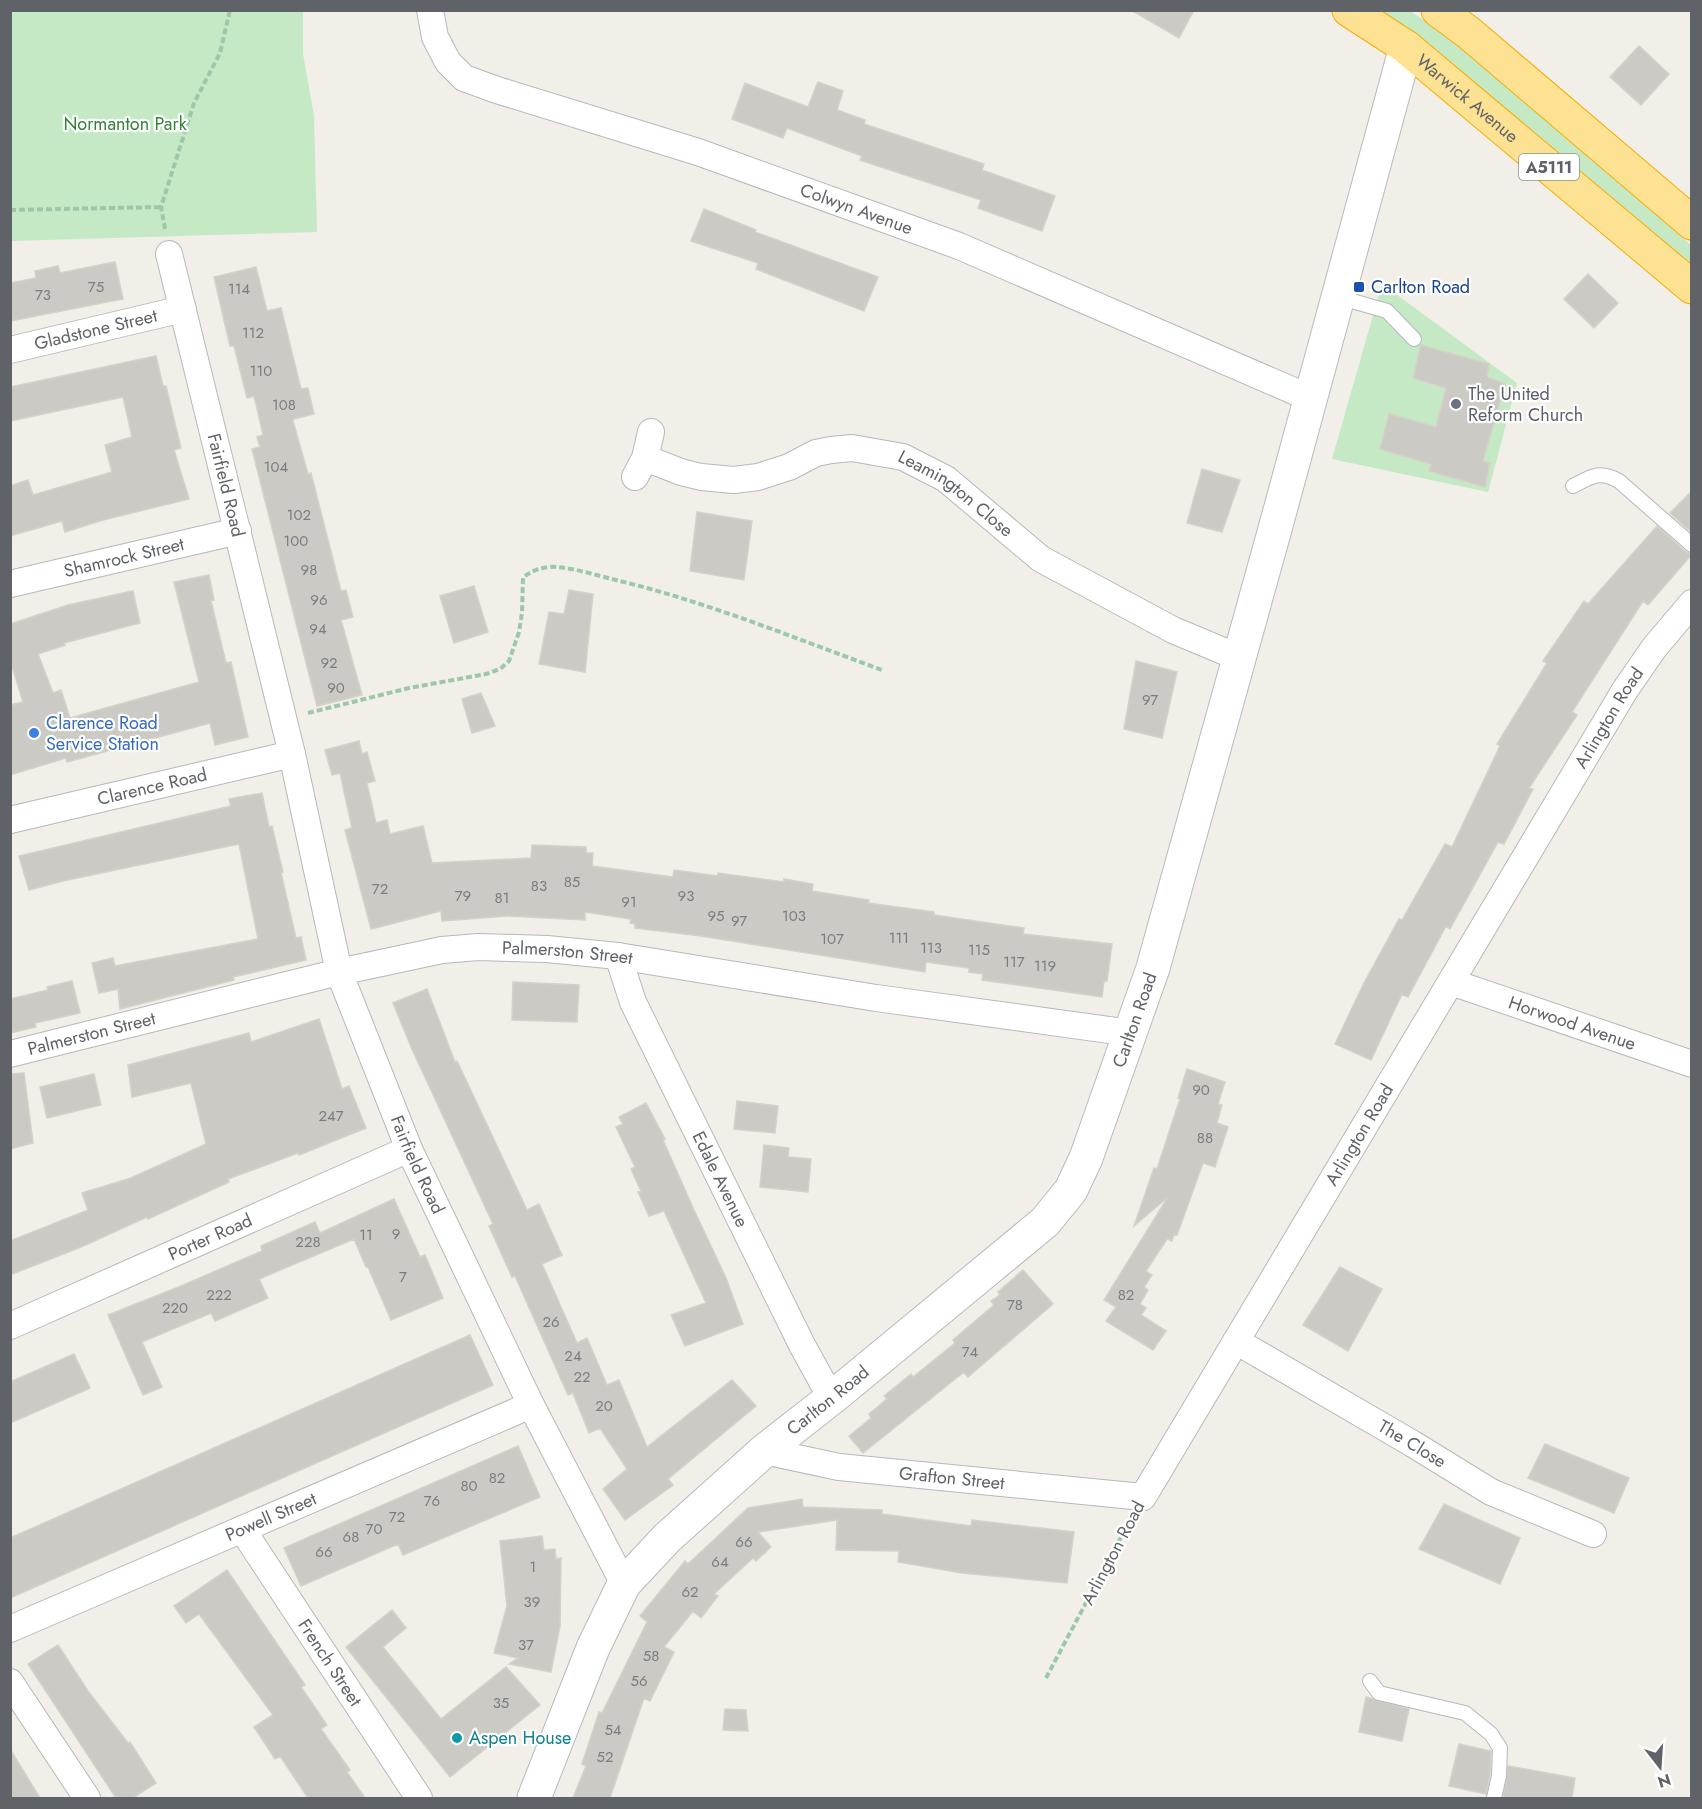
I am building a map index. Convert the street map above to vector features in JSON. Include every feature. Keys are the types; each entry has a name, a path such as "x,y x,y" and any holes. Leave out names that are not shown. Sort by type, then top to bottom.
{"highway":[{"name":"Warwick Avenue","path":"1349,10 1406,47 1692,287"},
{"name":"A5111","path":"1438,10 1469,33 1692,223"}],"street":[{"name":"Colwyn Avenue","path":"430,10 435,37 448,62 464,78 698,152 959,246 1310,398"},
{"name":"Carlton Road","path":"534,1798 593,1648 624,1584 667,1538 764,1451 833,1397 1044,1222 1071,1190 1086,1158 1153,968 1406,47"},
{"name":"Fairfield Road","path":"169,254 284,719 339,972 409,1149 531,1405 624,1584"},
{"name":"Gladstone Street","path":"10,350 183,309"},
{"name":"Leamington Close","path":"651,432 640,467 701,477 734,480 758,477 789,468 805,458 831,450 852,448 903,457 946,479 1041,558 1173,630 1240,658"},
{"name":"Shamrock Street","path":"10,584 238,531"},
{"name":"Arlington Road","path":"1143,1497 1624,690 1654,648 1692,603"},
{"name":"Clarence Road","path":"10,819 292,754"},
{"name":"Palmerston Street","path":"10,1054 339,972 442,950 478,947 547,949 618,956 876,998 1131,1033"},
{"name":"Edale Avenue","path":"618,956 638,1012 797,1335 833,1397"},
{"name":"Horwood Avenue","path":"1451,982 1692,1064"},
{"name":"Porter Road","path":"10,1326 409,1149"},
{"name":"The Close","path":"1236,1341 1491,1492 1593,1534"},
{"name":"Powell Street","path":"10,1629 531,1405"},
{"name":"Grafton Street","path":"764,1451 838,1467 1143,1497"},
{"name":"French Street","path":"242,1529 419,1798"},
{"path":"10,1682 87,1798"}],"lane":[{"path":"1338,297 1387,311 1414,339"},
{"path":"1573,486 1593,475 1608,475 1619,481 1692,545"},
{"path":"1370,1681 1378,1693 1465,1713 1491,1734 1500,1748 1499,1776 1494,1798"}],"path":[{"path":"10,210 161,207 194,103 220,53 230,10"},
{"path":"284,719 409,688 486,674 500,669 509,661 519,632 523,578 538,570 557,567 660,591 720,609 882,670"},
{"name":"Arlington Road","path":"1046,1678 1143,1497"}],"green space":[{"name":"Normanton Park","path":"10,11 303,11 303,54 314,116 317,232 11,241"},
{"path":"1376,11 1410,11 1448,36 1691,245 1691,268 1438,51"},
{"path":"1382,284 1517,383 1488,492 1332,459"}],"building":[{"path":"1131,10 1194,10 1179,38"},
{"path":"1639,46 1669,74 1641,105 1610,77"},
{"path":"818,82 843,91 837,110 865,120 864,124 984,164 982,170 1055,196 1042,231 978,208 981,200 860,160 862,156 787,128 783,138 732,119 745,83 808,107"},
{"path":"704,209 756,230 755,232 878,277 864,311 756,269 758,263 691,241"},
{"path":"115,262 123,299 10,321 10,283 36,278 35,271 58,266 60,273"},
{"path":"256,267 267,311 281,308 301,389 308,388 314,414 293,421 308,474 311,473 341,591 346,590 353,617 341,620 362,695 317,706 252,449 260,447 257,437 263,435 254,396 247,398 234,346 230,346 214,277"},
{"path":"1588,274 1618,303 1594,328 1564,299"},
{"name":"The United Reform Church","path":"1421,345 1489,364 1487,377 1505,384 1483,461 1490,463 1485,487 1429,471 1431,464 1380,449 1389,414 1436,427 1446,388 1413,378"},
{"path":"156,356 181,448 174,450 189,499 103,520 65,532 62,521 10,536 10,486 28,480 33,495 112,472 105,445 132,437 123,397 10,421 10,387"},
{"path":"1202,469 1240,480 1222,532 1187,523"},
{"path":"1692,491 1692,533 1670,513"},
{"path":"697,512 752,521 744,580 690,571"},
{"path":"1657,526 1686,552 1692,554 1648,605 1643,601 1572,712 1577,715 1529,788 1533,789 1504,844 1498,842 1450,929 1446,926 1408,997 1402,994 1371,1060 1335,1044 1364,983 1399,919 1402,920 1445,844 1452,847 1500,746 1497,744 1547,663 1543,661 1584,601 1588,604"},
{"path":"209,575 214,600 211,601 226,663 231,662 248,737 215,745 210,723 67,762 66,758 10,775 10,705 23,702 10,660 10,624 68,605 133,591 140,623 64,643 65,645 38,654 53,693 61,690 70,718 199,682 174,582"},
{"path":"474,586 488,632 454,643 440,596"},
{"path":"569,590 593,594 585,672 539,664 549,612 564,614"},
{"path":"1136,661 1177,672 1162,738 1124,729"},
{"path":"481,693 495,726 472,733 462,699"},
{"path":"359,741 362,754 367,752 375,781 367,783 376,823 387,820 390,834 423,826 432,863 531,858 532,845 586,847 586,853 593,853 592,866 673,877 674,870 784,882 784,879 813,884 812,891 869,900 868,903 1024,928 1023,934 1112,944 1107,981 1104,981 1102,997 982,980 983,974 969,972 969,968 926,962 925,972 701,936 635,928 635,924 630,923 631,919 585,912 585,920 508,916 442,921 441,911 371,929 345,830 352,828 340,773 332,775 325,750"},
{"path":"262,793 269,827 272,826 283,872 281,873 296,938 301,937 306,960 233,977 234,980 120,1009 118,989 99,993 92,963 113,958 115,966 258,939 239,844 29,890 19,856 231,806 229,799"},
{"path":"72,981 80,1013 35,1023 36,1027 10,1033 10,999 48,990 47,987"},
{"path":"513,982 579,985 577,1022 512,1020"},
{"path":"427,989 455,1062 457,1061 527,1210 539,1204 562,1255 542,1264 577,1343 587,1338 607,1385 619,1380 647,1447 732,1380 756,1406 668,1479 673,1485 625,1520 603,1489 627,1469 600,1428 589,1433 573,1393 568,1395 515,1276 512,1277 489,1226 493,1224 393,1003"},
{"path":"319,1019 342,1089 349,1086 366,1128 299,1155 298,1153 228,1179 229,1182 148,1219 147,1217 81,1247 10,1275 10,1241 88,1210 82,1193 131,1178 206,1144 191,1083 132,1097 128,1065 249,1033 251,1042"},
{"path":"1187,1069 1225,1082 1218,1104 1222,1105 1217,1123 1228,1127 1215,1167 1203,1163 1177,1235 1174,1234 1172,1241 1167,1239 1146,1271 1152,1275 1144,1287 1148,1290 1140,1304 1146,1308 1141,1315 1166,1331 1153,1350 1106,1321 1116,1307 1104,1300 1168,1197 1134,1226 1154,1168 1157,1169 1180,1099 1178,1098"},
{"path":"24,1073 33,1143 10,1149 10,1074"},
{"path":"94,1074 101,1105 47,1118 40,1087"},
{"path":"737,1101 778,1106 775,1133 734,1129"},
{"path":"646,1103 665,1139 663,1140 726,1278 743,1324 685,1346 671,1315 706,1303 664,1211 649,1216 631,1169 635,1167 616,1127 623,1124 619,1117"},
{"path":"764,1145 789,1148 788,1157 811,1159 808,1192 760,1187"},
{"path":"394,1199 420,1257 425,1255 443,1298 391,1320 354,1239 259,1279 268,1298 215,1321 211,1313 142,1342 162,1387 143,1395 108,1315 262,1251 261,1246 315,1222 320,1233"},
{"path":"1340,1267 1382,1289 1348,1351 1303,1325"},
{"path":"1023,1270 1053,1304 968,1377 964,1372 863,1453 849,1436 871,1418 869,1414 887,1399 884,1396 911,1374 913,1377 955,1343 953,1340 994,1305 991,1301 1000,1295 998,1292"},
{"path":"470,1335 493,1385 10,1598 10,1538"},
{"path":"74,1354 90,1388 10,1423 10,1382"},
{"path":"1545,1444 1629,1478 1614,1513 1528,1478"},
{"path":"518,1446 540,1497 403,1555 398,1544 301,1586 284,1548"},
{"path":"802,1499 803,1507 882,1510 882,1514 971,1526 972,1520 1074,1532 1067,1583 962,1573 898,1562 899,1551 836,1550 837,1520 758,1532 771,1547 756,1561 753,1558 714,1594 718,1596 701,1618 693,1611 664,1647 674,1652 650,1701 644,1698 610,1798 573,1798 586,1766 582,1764 599,1712 602,1713 647,1622 640,1616 685,1561 688,1564 748,1508"},
{"path":"1444,1504 1520,1538 1500,1584 1419,1549"},
{"path":"542,1536 544,1550 555,1549 556,1559 561,1558 560,1626 551,1672 509,1664 518,1658 494,1653 507,1606 500,1541"},
{"path":"227,1570 305,1685 301,1687 327,1725 321,1729 350,1770 347,1772 365,1798 308,1798 280,1756 275,1759 254,1727 273,1715 199,1614 186,1623 174,1606"},
{"path":"392,1610 406,1628 383,1647 441,1719 506,1667 540,1705 450,1777 346,1647"},
{"path":"58,1645 88,1691 128,1743 130,1742 156,1783 133,1798 116,1798 28,1664"},
{"path":"1366,1697 1409,1709 1402,1741 1359,1732"},
{"path":"725,1709 746,1710 748,1731 723,1730"},
{"path":"1459,1744 1491,1751 1486,1794 1449,1786"},
{"path":"10,1749 40,1798 10,1798"},
{"path":"1508,1766 1575,1778 1572,1798 1503,1798"}],"place":[{"name":"Carlton Road","path":"1359,287"},
{"name":"The United Reform Church","path":"1456,404"},
{"name":"Clarence Road Service Station","path":"34,733"},
{"name":"Aspen House","path":"457,1738"}]}
